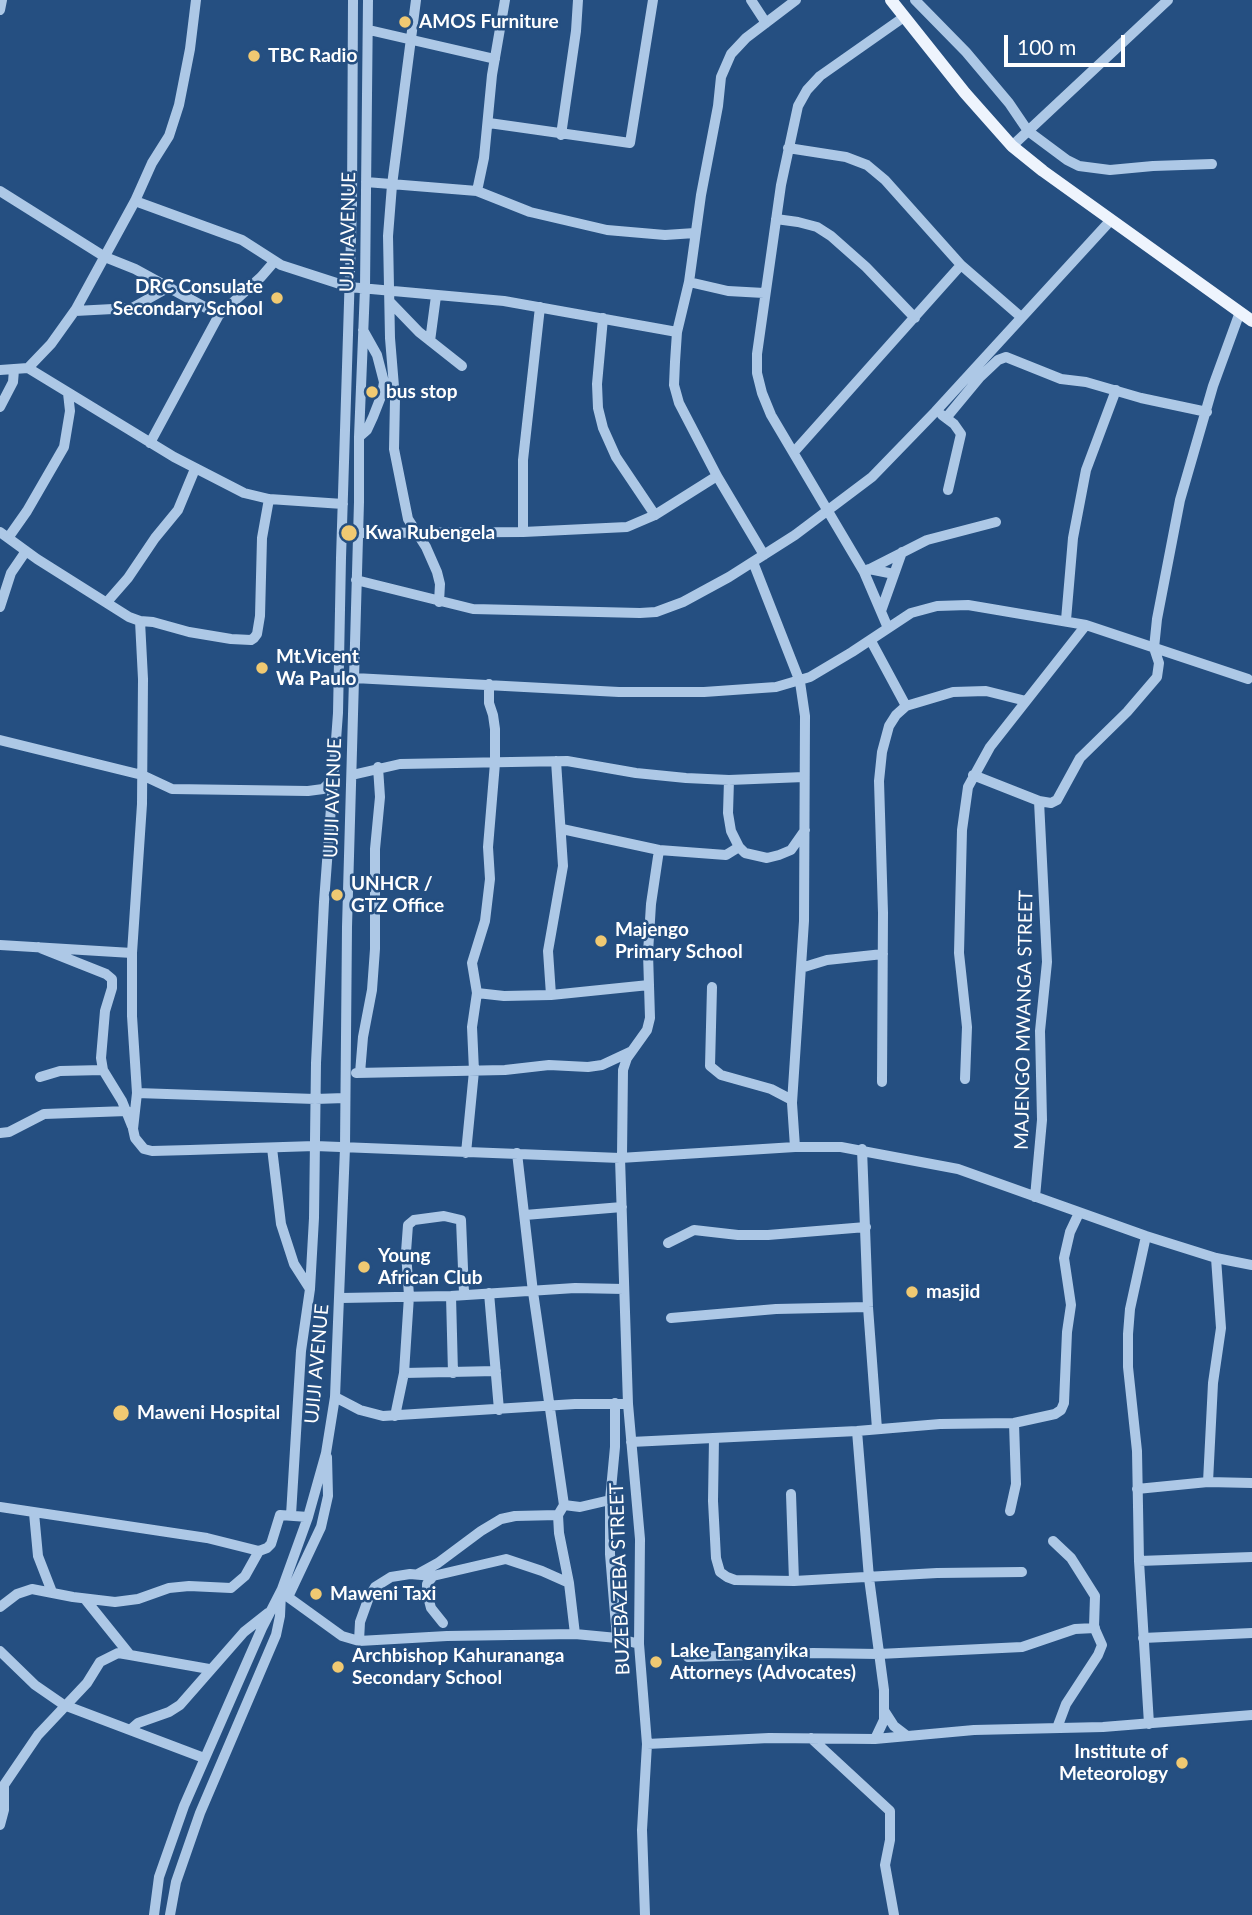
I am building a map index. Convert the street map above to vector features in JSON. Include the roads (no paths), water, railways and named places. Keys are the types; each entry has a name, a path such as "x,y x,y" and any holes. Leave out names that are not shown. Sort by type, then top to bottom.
{"main road":[{"path":"891,0 965,93 1012,146 1252,321"}],"street":[{"path":"0,10 2,0"},
{"path":"0,370 28,368 51,344 75,311 135,201 152,163 169,136 179,105 195,22 196,0"},
{"path":"291,1515 301,1353 310,1289 324,902 338,713 352,206 353,0"},
{"name":"UJIJI AVENUE","path":"170,1915 176,1882 200,1813 275,1635 326,1453 335,1397 345,1148 346,928 365,288 368,0"},
{"path":"416,0 388,236 390,338 395,399 394,449 408,519 426,547 437,572 440,584 439,602"},
{"path":"477,191 505,0"},
{"path":"561,135 576,31 577,0"},
{"path":"489,123 630,143 653,0"},
{"path":"751,0 766,23"},
{"path":"764,555 690,425 674,385 677,332 689,282 721,77 731,54 746,38 796,0"},
{"path":"915,0 972,60 1009,103 1028,131 1054,152 1079,166 1110,170 1212,164"},
{"path":"1012,146 1168,0"},
{"path":"888,628 866,570 828,512 762,393 757,373 757,354 764,293 797,106 820,76 904,18"},
{"path":"369,30 495,59"},
{"path":"788,148 846,157 867,165 885,180 961,265 1021,317"},
{"path":"366,182 477,191 530,212 607,230 665,235 695,233"},
{"path":"0,191 104,257 135,269 219,315"},
{"path":"135,201 242,240 274,262 349,288 365,288 390,297 485,299 677,332"},
{"path":"776,219 798,222 831,236 866,267 915,318"},
{"path":"356,580 473,609 617,614 656,612 695,596 753,562 828,512 872,477 1111,220"},
{"path":"150,443 219,315 274,262"},
{"path":"794,453 961,265"},
{"path":"689,282 728,291 764,293"},
{"path":"75,311 132,308 164,289 171,288"},
{"path":"430,341 436,296"},
{"path":"390,297 430,341 462,366"},
{"path":"523,532 523,460 540,307"},
{"path":"973,775 1039,801 1051,803 1057,800 1080,758 1150,687 1159,670 1154,648 1157,619 1180,500 1225,348 1240,312"},
{"path":"603,318 597,384 598,408 603,428 616,457 655,515"},
{"path":"359,437 367,430 384,383 377,355 363,330"},
{"path":"946,418 980,377 1002,358 1012,359 1060,379 1086,382 1207,412"},
{"path":"28,368 150,443 244,493 269,499 343,505"},
{"path":"0,407 13,382 14,370"},
{"path":"1066,620 1073,538 1086,470 1116,390"},
{"path":"68,393 70,411 64,447 27,511 4,535 129,617 230,639 254,638 262,601 262,538 269,499"},
{"path":"935,412 954,424 961,434 948,490"},
{"path":"107,602 178,510 195,469"},
{"path":"357,533 523,532 627,527 655,515 717,476"},
{"path":"866,570 927,540 996,522"},
{"path":"0,607 11,573 26,551"},
{"path":"881,611 902,552"},
{"path":"753,562 800,682 805,716 804,921 792,1100 795,1147"},
{"path":"866,570 894,574"},
{"path":"354,678 658,693 750,690 800,682 911,613 937,606 968,605 1087,625 1248,679"},
{"path":"133,1129 137,1093 132,1016 132,954 142,775 143,680 140,621"},
{"path":"965,1079 967,1027 960,953 964,806 973,775 990,747 1087,625"},
{"path":"871,640 906,706"},
{"path":"466,1153 474,1071 472,1027 477,993 472,962 485,921 491,879 488,847 495,729 489,703 489,684"},
{"path":"882,1082 883,954 879,780 882,752 889,726 906,706 937,695 969,690 986,691 1026,701"},
{"path":"0,740 142,775 172,789 323,789 334,778"},
{"path":"352,775 378,767 428,762 556,761 589,763 654,776 729,780 804,777"},
{"path":"551,995 548,951 563,866 556,761"},
{"path":"360,1073 375,949 375,849 380,797 378,767"},
{"path":"729,780 728,813 731,831 738,847 745,853 767,858 779,855 791,850 805,830"},
{"name":"MAJENGO MWANGA STREET","path":"1035,1197 1042,1119 1041,1031 1047,962 1039,801"},
{"path":"562,829 659,850 726,855 738,847"},
{"name":"BUZEBAZEBA STREET","path":"645,1915 642,1830 646,1744 639,1644 640,1539 628,1404 621,1157 623,1070 647,1030 650,1018 651,904 659,850"},
{"path":"0,945 132,954"},
{"path":"38,947 106,974 112,979 102,1034 103,1070 127,1111 138,1144 152,1151 315,1146 621,1157 795,1147 862,1149 958,1169 1146,1236 1216,1258 1252,1265"},
{"path":"801,968 827,960 883,954"},
{"path":"477,993 504,996 551,995 649,985"},
{"path":"712,987 710,1066 721,1075 771,1089 792,1100"},
{"path":"346,1073 602,1065 632,1051"},
{"path":"40,1077 60,1072 103,1070"},
{"path":"137,1093 345,1098"},
{"path":"3,1134 44,1114 127,1111"},
{"path":"272,1147 281,1224 294,1264 310,1289"},
{"path":"862,1149 868,1307 877,1429"},
{"path":"517,1153 533,1292 564,1505 558,1515 559,1533 575,1634"},
{"path":"525,1214 622,1208"},
{"path":"631,1442 857,1431 940,1424 1014,1423 1055,1414 1061,1410 1064,1403 1071,1305 1064,1258 1070,1231 1079,1213"},
{"path":"395,1416 404,1373 409,1296 406,1252 408,1225 414,1220 458,1217 463,1224 464,1293"},
{"path":"668,1243 694,1230 768,1235 866,1227"},
{"path":"1146,1236 1134,1285 1128,1334 1128,1367 1137,1451 1139,1561 1149,1724"},
{"path":"1208,1482 1213,1383 1221,1340 1216,1258"},
{"path":"341,1298 451,1296 464,1293 533,1292 575,1288 624,1289"},
{"path":"489,1293 499,1410"},
{"path":"451,1296 453,1373"},
{"path":"671,1318 776,1308 868,1307"},
{"path":"404,1373 496,1371"},
{"path":"335,1397 373,1414 395,1416 628,1404"},
{"path":"615,1403 610,1554 617,1638"},
{"path":"1010,1511 1016,1484 1014,1423"},
{"path":"857,1431 869,1578 885,1711 875,1739"},
{"path":"714,1438 716,1558 720,1572 735,1580 794,1581 937,1573 1022,1572"},
{"path":"326,1453 329,1466 328,1496 321,1527 285,1593 342,1636 359,1641 447,1636 575,1634 617,1638 639,1644"},
{"path":"1137,1489 1208,1482 1252,1483"},
{"path":"791,1494 794,1581"},
{"path":"564,1505 580,1507 610,1500"},
{"path":"0,1507 207,1538 259,1551 271,1544 278,1517 283,1514 308,1517"},
{"path":"34,1513 38,1556 52,1592"},
{"path":"417,1575 501,1519 558,1515"},
{"path":"1053,1541 1071,1558 1095,1596 1095,1628 1102,1639 1101,1650 1066,1704 1057,1728"},
{"path":"0,1607 27,1590 115,1602 138,1599 169,1588 231,1588 242,1579 259,1551"},
{"path":"1139,1561 1252,1557"},
{"path":"359,1641 364,1609 375,1587 391,1577 433,1576 506,1559 542,1570 569,1583"},
{"path":"433,1576 427,1584 427,1593 431,1608 443,1623"},
{"name":"UJIJI AVENUE","path":"153,1915 159,1877 204,1758 269,1612 285,1593"},
{"path":"85,1599 130,1655"},
{"path":"130,1730 142,1721 175,1709 249,1626 269,1612"},
{"path":"688,1657 879,1654 1022,1647 1075,1629 1095,1628"},
{"path":"1143,1638 1252,1633"},
{"path":"0,1651 35,1685 64,1705 204,1758"},
{"path":"0,1825 7,1778 37,1735 87,1683 100,1662 118,1653 209,1669"},
{"path":"885,1711 894,1726 907,1736"},
{"path":"646,1744 811,1738 875,1739 974,1730 1149,1724 1191,1718 1252,1715"},
{"path":"811,1738 890,1811 890,1840 885,1865 894,1915"}],"place":[{"name":"AMOS Furniture","path":"405,22"},
{"name":"TBC Radio","path":"254,56"},
{"name":"DRC Consulate Secondary School","path":"277,298"},
{"name":"bus stop","path":"372,392"},
{"name":"Kwa Rubengela","path":"349,533"},
{"name":"Mt.Vicent Wa Paulo","path":"262,668"},
{"name":"UNHCR / GTZ Office","path":"337,895"},
{"name":"Majengo Primary School","path":"601,941"},
{"name":"Young African Club","path":"364,1267"},
{"name":"masjid","path":"912,1292"},
{"name":"Maweni Hospital","path":"121,1413"},
{"name":"Maweni Taxi","path":"316,1594"},
{"name":"Lake Tanganyika Attorneys (Advocates)","path":"656,1662"},
{"name":"Archbishop Kahurananga Secondary School","path":"338,1667"},
{"name":"Institute of Meteorology","path":"1182,1763"}]}
